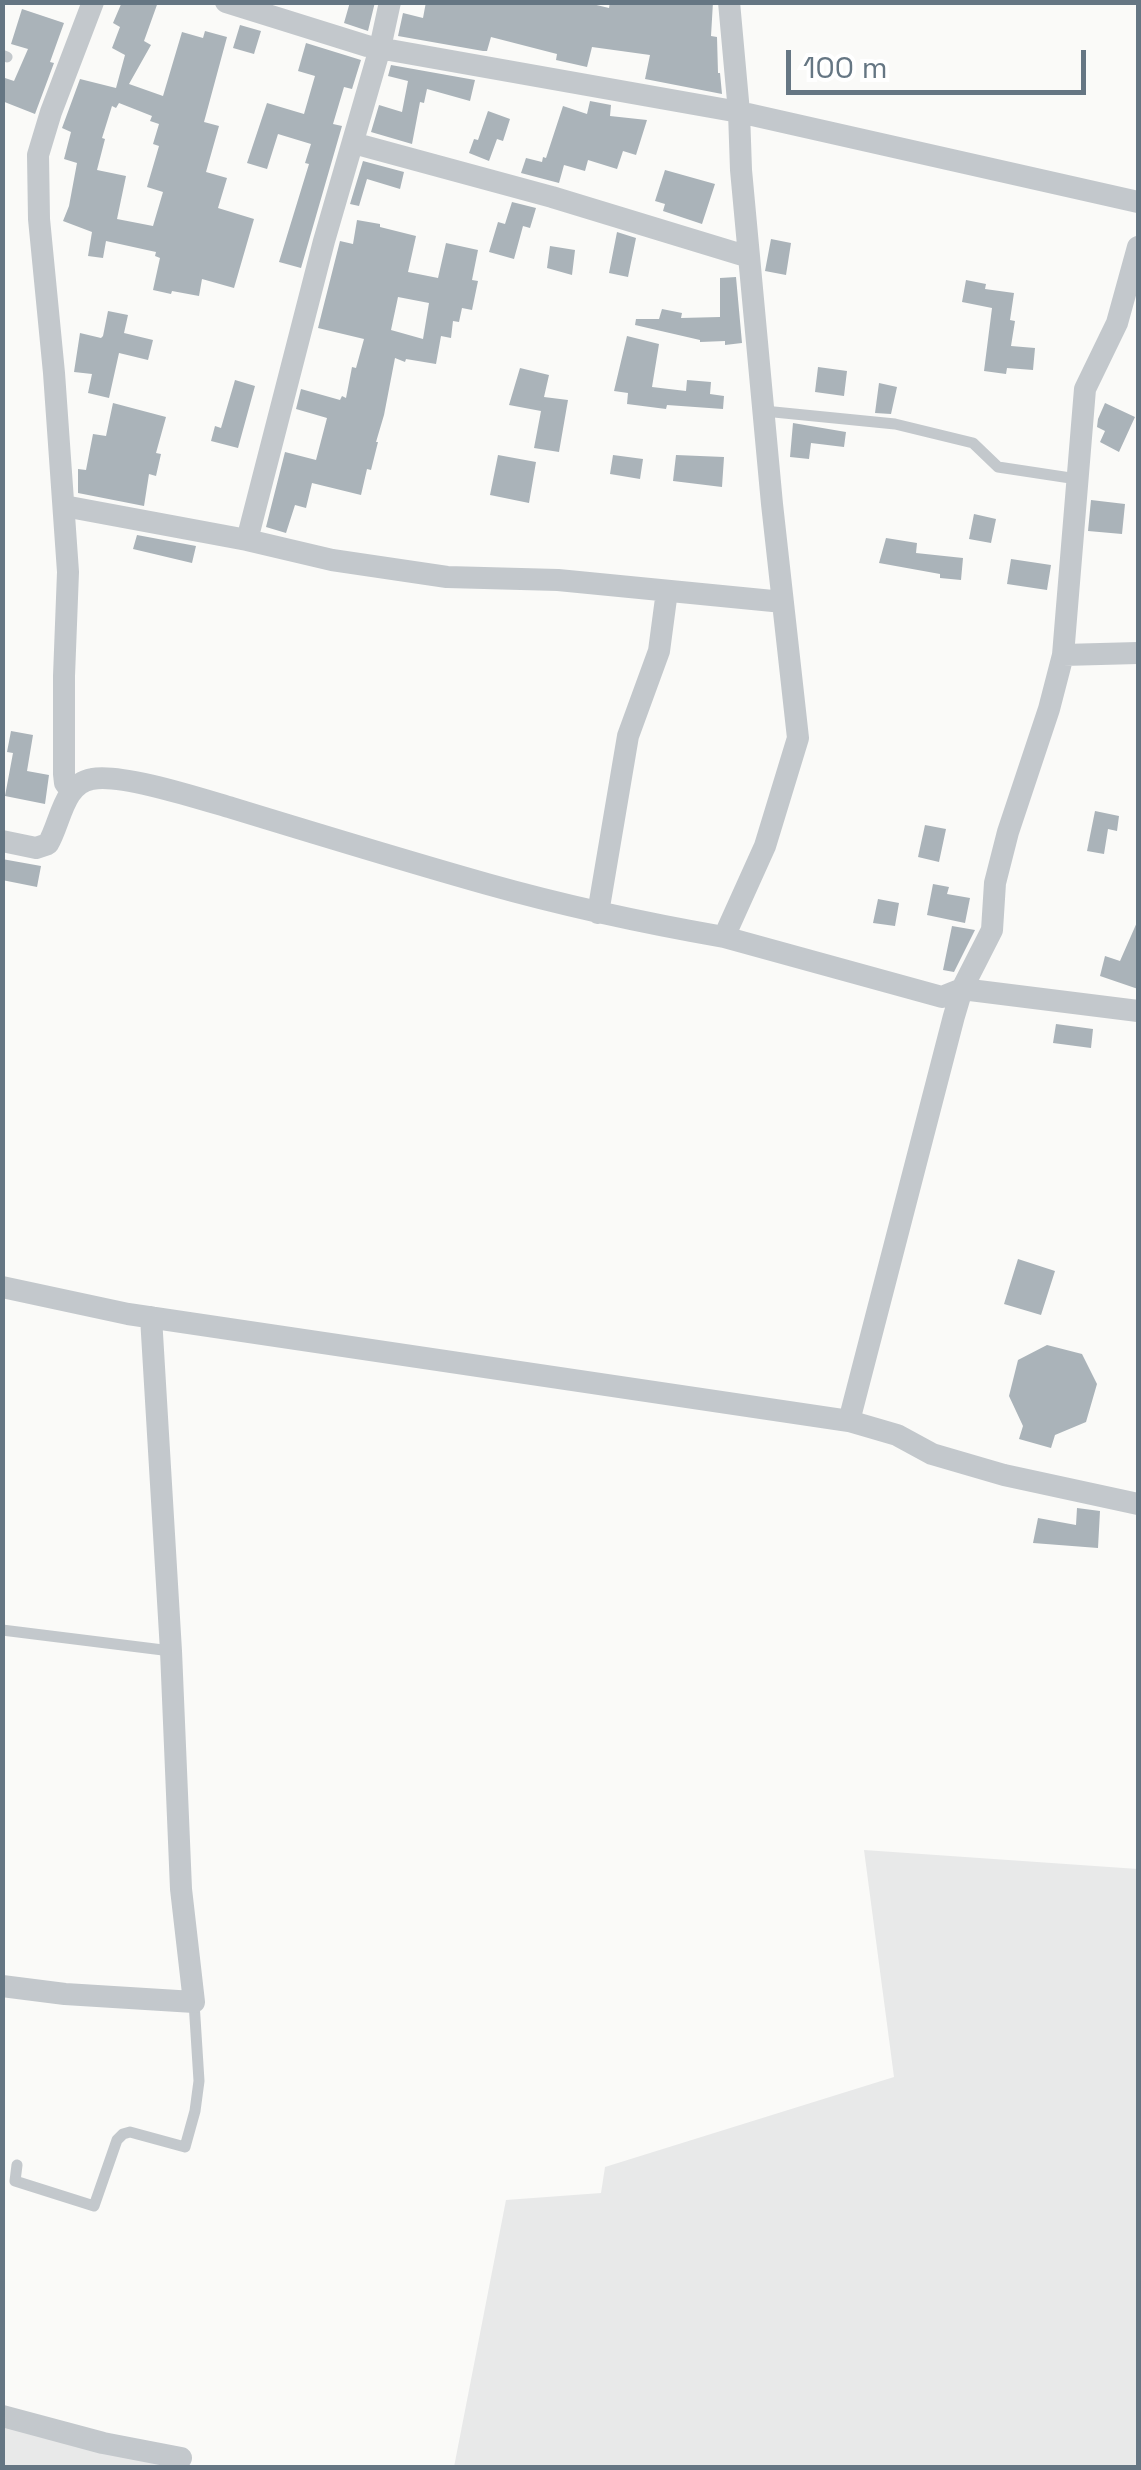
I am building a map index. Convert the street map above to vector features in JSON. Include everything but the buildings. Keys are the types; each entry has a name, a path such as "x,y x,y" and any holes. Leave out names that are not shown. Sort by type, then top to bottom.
{"street":[{"path":"71,791 64,774 68,572 39,219 38,155 50,112 93,2"},
{"path":"226,2 380,48 738,112 1138,202"},
{"path":"248,540 390,2"},
{"path":"724,937 765,846 798,738 749,258 728,2"},
{"path":"352,143 552,197 749,258"},
{"path":"848,1420 962,988 992,930 995,884 1004,849 1064,656 1085,388 1117,323 1138,246"},
{"path":"64,506 248,540 332,560 448,577 558,580 783,602"},
{"path":"598,912 628,736 659,651 667,591"},
{"path":"1064,656 1138,653"},
{"path":"2,841 36,848 48,844 57,829 66,797 77,784 108,778 159,788 490,885 630,920 724,937 942,998 962,988 1138,1011"},
{"path":"2,1288 151,1318 848,1420 896,1435 932,1454 1004,1475 1138,1504"},
{"path":"2,1986 194,2002 181,1890 151,1318"},
{"path":"2,2416 181,2458"}],"lane":[{"path":"764,411 895,424 973,443 998,467 1078,479"},
{"path":"2,1630 171,1652"},
{"path":"18,2165 15,2182 94,2206 123,2134 130,2132 185,2147 199,2081 194,2002"}],"shaded area":[{"path":"864,1850 1138,1869 1138,2467 454,2467 506,2200 601,2193 605,2167 894,2077"},
{"path":"3,2427 162,2465 201,2467 3,2468"}]}
